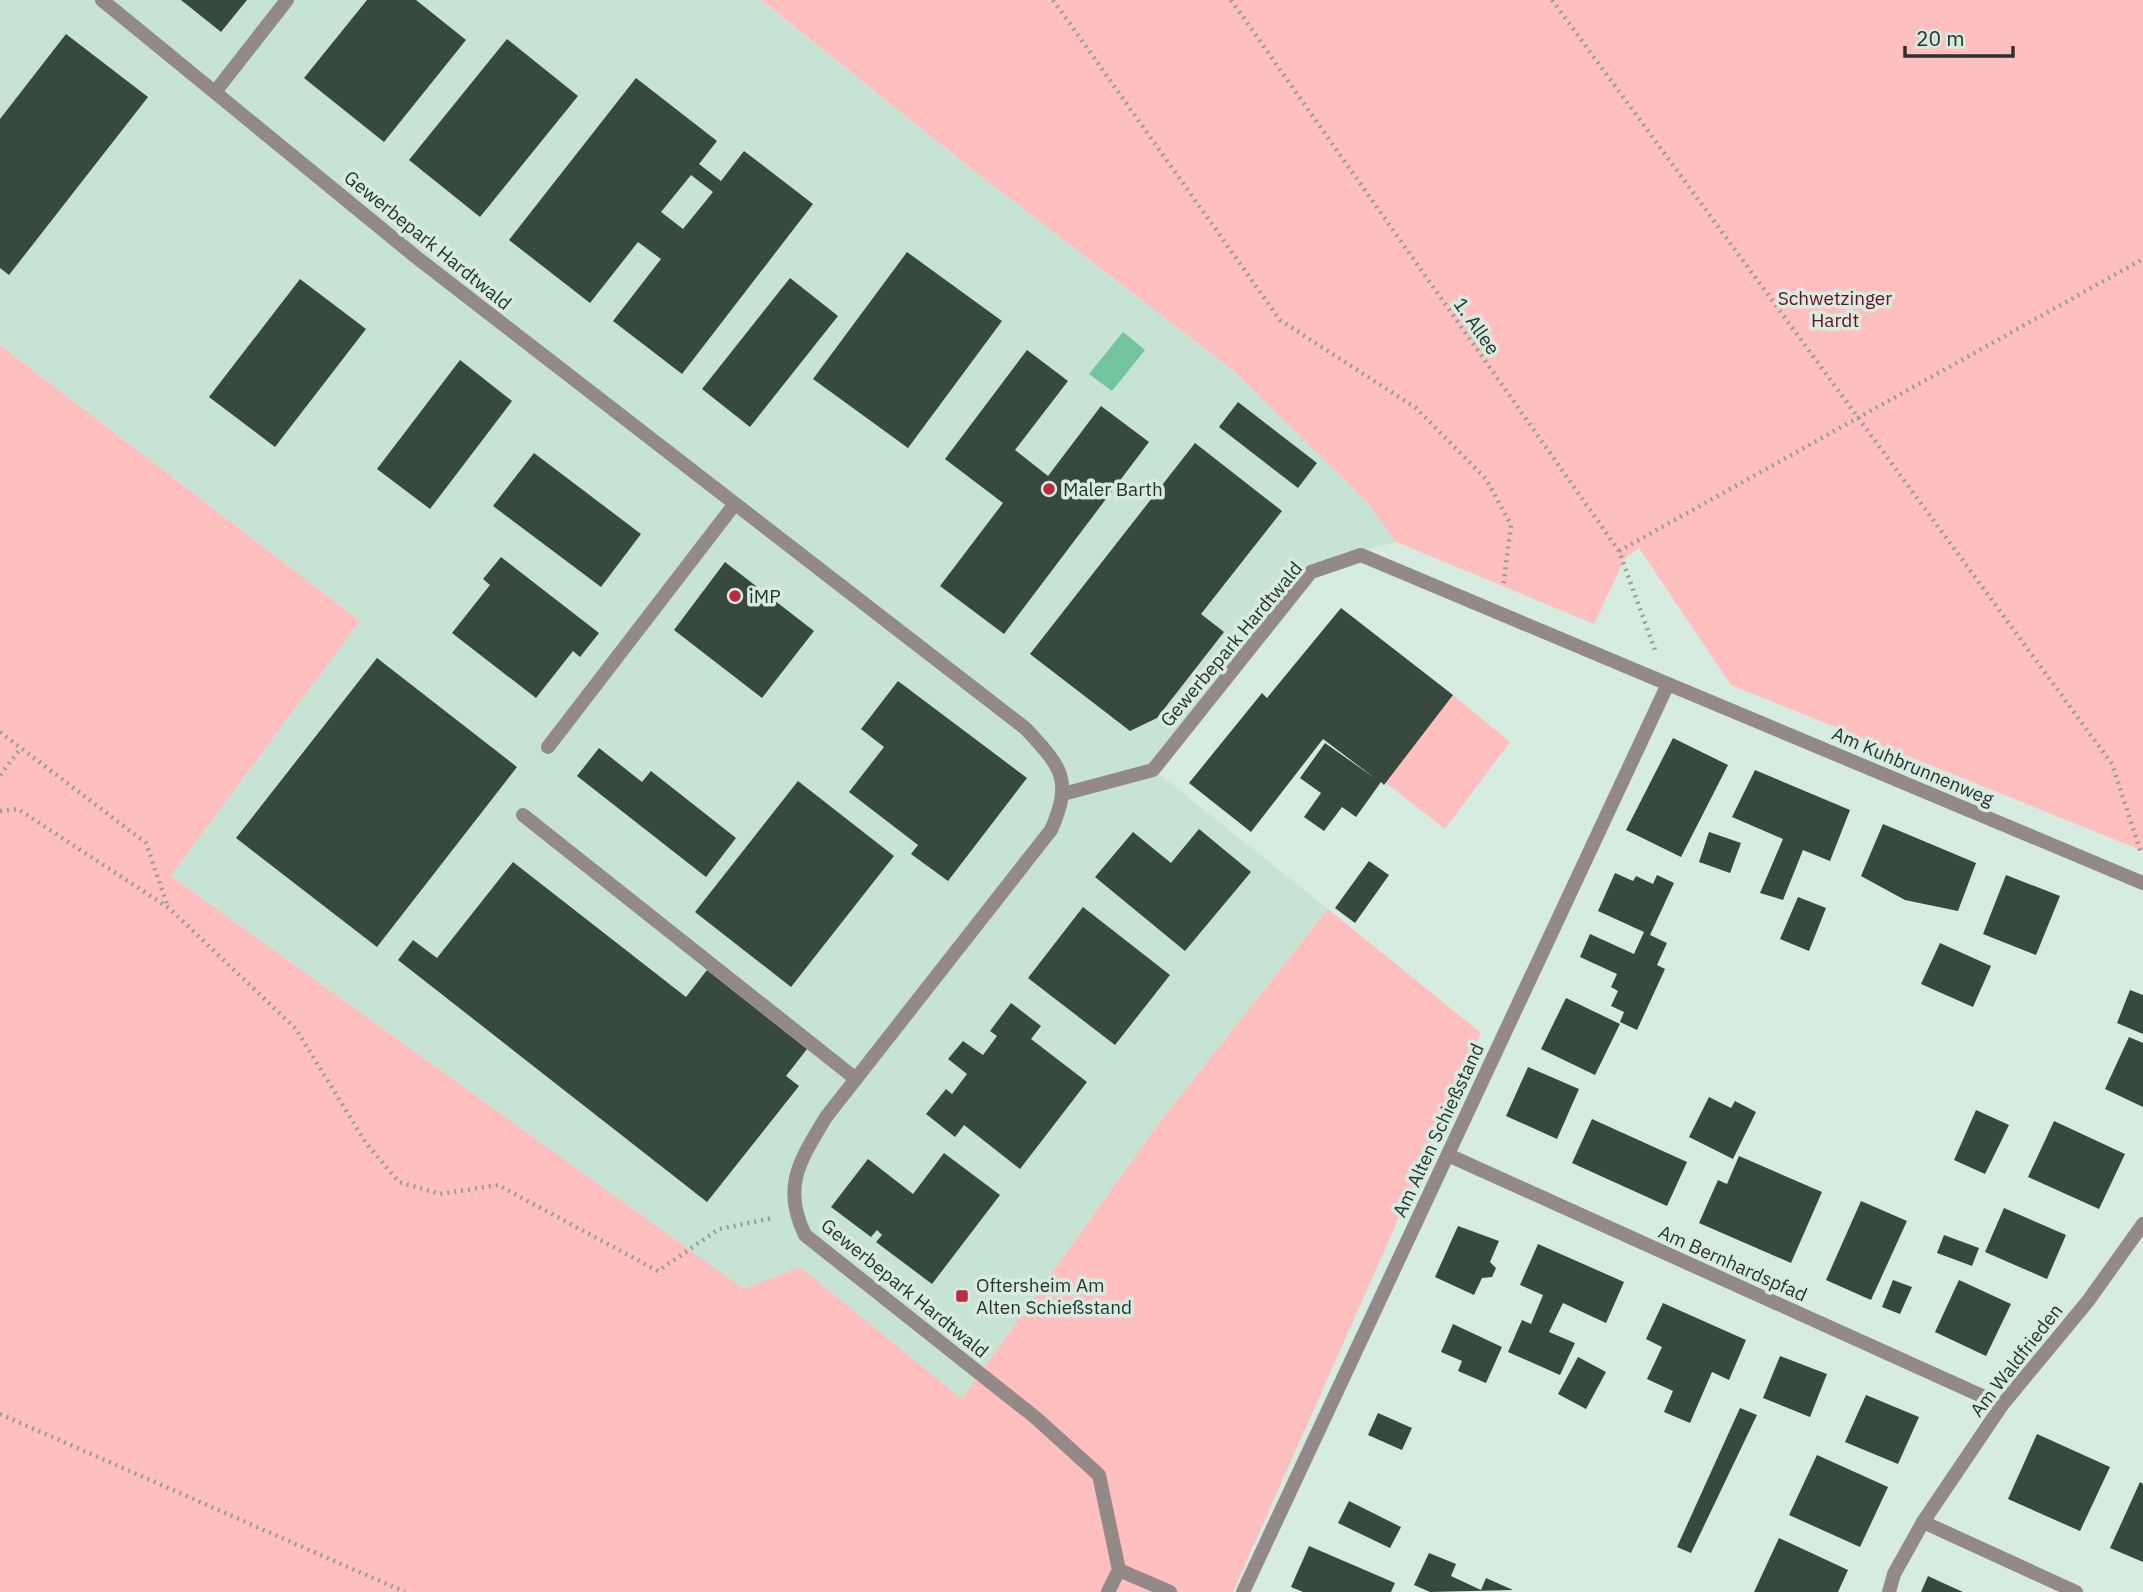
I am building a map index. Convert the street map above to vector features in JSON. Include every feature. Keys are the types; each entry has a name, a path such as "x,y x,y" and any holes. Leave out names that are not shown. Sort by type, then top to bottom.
{"street":[{"name":"Gewerbepark Hardtwald","path":"102,0 416,257 1025,728 1061,771 1063,794 1051,830 826,1117 799,1161 794,1186 795,1213 805,1235 1005,1393 1099,1475 1119,1570"},
{"path":"215,92 287,0"},
{"path":"548,747 734,505"},
{"name":"Gewerbepark Hardtwald","path":"1063,794 1153,770 1311,572 1361,555 1668,684"},
{"name":"Am Kuhbrunnenweg","path":"1668,684 2143,883"},
{"name":"Am Alten Schießstand","path":"1243,1592 1668,684"},
{"path":"523,814 856,1079"},
{"name":"Am Bernhardspfad","path":"1448,1156 2002,1405"},
{"name":"Am Waldfrieden","path":"1889,1592 1895,1574 1923,1522 2002,1405 2088,1301 2143,1224"},
{"path":"1923,1522 2076,1592"},
{"path":"1108,1592 1119,1570 1170,1592"}],"path":[{"path":"1054,0 1280,320 1416,408 1486,479 1511,525 1500,613"},
{"name":"1. Allee","path":"1231,0 1619,551 1668,684"},
{"path":"1552,0 2112,764 2143,860"},
{"path":"1619,551 1861,419 2143,259"},
{"path":"0,732 146,843 169,908"},
{"path":"0,775 21,748"},
{"path":"0,811 18,809 169,908 296,1028 366,1143 399,1182 440,1195 498,1185 658,1271 719,1228 795,1213"},
{"path":"0,1414 405,1592"}],"shaded area":[{"path":"0,0 760,0 973,170 1235,372 1369,503 1396,542 1331,559 1158,773 1328,909 1159,1123 962,1400 800,1268 744,1290 171,876 360,621 0,345"},
{"path":"1123,332 1145,350 1112,391 1089,374"}],"green space":[{"name":"Schwetzinger Hardt","path":"761,0 2143,0 2143,851 1731,685 1639,548 1626,557 1594,624 1396,542 1368,503 1235,372 973,170"},
{"path":"0,345 360,621 171,876 744,1289 800,1267 962,1399 1159,1123 1328,909 1481,1033 1233,1592 0,1592"},
{"path":"1453,695 1510,742 1445,829 1386,783"}],"building":[{"path":"181,0 247,0 221,32"},
{"path":"367,0 416,0 466,40 384,142 304,78"},
{"path":"66,34 148,97 9,275 0,268 0,119"},
{"path":"507,39 578,96 480,217 409,160"},
{"path":"636,78 717,141 699,164 721,181 744,151 813,204 682,374 613,321 661,259 638,242 590,303 509,240","holes":["691,175 713,192 683,229 661,212"]},
{"path":"907,252 1002,321 908,448 813,379"},
{"path":"790,278 838,316 750,427 702,389"},
{"path":"300,279 366,329 275,447 209,397"},
{"name":"Maler Barth","path":"1027,350 1068,381 1015,450 1048,476 1101,406 1149,442 1004,634 940,586 1003,503 945,459"},
{"path":"460,360 512,401 430,509 377,469"},
{"path":"1238,402 1317,463 1298,488 1219,427"},
{"path":"1195,443 1282,511 1201,614 1224,632 1157,718 1130,731 1030,654"},
{"path":"534,453 641,534 601,587 493,506"},
{"path":"501,557 599,633 580,657 573,651 536,698 452,633 490,585 483,579"},
{"name":"iMP","path":"725,562 814,631 762,698 674,630"},
{"path":"1341,608 1453,695 1384,785 1381,782 1356,817 1342,807 1324,831 1304,817 1321,793 1300,778 1325,743 1376,779 1323,739 1251,832 1189,783 1262,693 1267,698"},
{"path":"377,658 517,767 377,947 236,838"},
{"path":"898,681 1027,778 948,881 911,854 918,845 849,792 884,747 861,729"},
{"path":"1673,738 1728,765 1681,857 1626,830"},
{"path":"599,748 642,782 651,771 736,838 706,877 577,776"},
{"path":"1755,770 1850,810 1830,861 1803,850 1783,900 1760,893 1783,839 1732,817"},
{"path":"798,781 894,856 791,987 695,912"},
{"path":"1883,824 1976,863 1958,911 1905,900 1861,876"},
{"path":"1199,829 1251,872 1185,951 1095,877 1133,832 1171,863"},
{"path":"1709,832 1741,843 1730,873 1699,862"},
{"path":"1369,861 1389,875 1355,923 1335,908"},
{"path":"513,862 686,997 707,970 807,1049 786,1076 799,1086 707,1202 398,960 413,940 437,958"},
{"path":"1615,873 1633,881 1636,876 1653,884 1657,875 1674,883 1650,935 1667,943 1657,965 1665,969 1637,1030 1620,1022 1624,1012 1611,1006 1618,991 1611,987 1617,974 1580,957 1590,934 1634,954 1644,932 1598,911"},
{"path":"2006,875 2060,896 2036,955 1983,934"},
{"path":"1798,897 1826,908 1809,951 1780,939"},
{"path":"1083,907 1170,975 1115,1045 1028,978"},
{"path":"1940,943 1991,966 1973,1007 1921,984"},
{"path":"2130,990 2143,995 2143,1034 2117,1023"},
{"path":"1566,998 1620,1024 1595,1075 1541,1049"},
{"path":"1011,1003 1041,1026 1031,1039 1087,1082 1020,1169 964,1125 955,1137 926,1114 946,1089 952,1094 967,1074 948,1059 963,1041 983,1055 997,1036 990,1031"},
{"path":"2129,1037 2143,1043 2143,1107 2105,1089"},
{"path":"1528,1067 1579,1089 1557,1139 1506,1116"},
{"path":"1709,1097 1731,1108 1735,1101 1756,1112 1733,1159 1689,1137"},
{"path":"1976,1110 2009,1125 1985,1174 1954,1160"},
{"path":"1592,1119 1687,1162 1667,1206 1572,1163"},
{"path":"2054,1121 2125,1154 2099,1209 2028,1177"},
{"path":"944,1153 1000,1195 932,1284 876,1242 882,1235 877,1230 871,1237 831,1207 868,1159 913,1194"},
{"path":"1739,1156 1822,1192 1791,1263 1699,1223 1718,1180 1727,1184"},
{"path":"1861,1201 1907,1221 1871,1300 1826,1280"},
{"path":"2004,1208 2066,1235 2047,1279 1985,1252"},
{"path":"1458,1226 1499,1241 1490,1262 1496,1268 1492,1277 1482,1278 1474,1295 1435,1277"},
{"path":"1944,1235 1979,1248 1972,1266 1937,1253"},
{"path":"1538,1244 1624,1282 1606,1323 1563,1303 1549,1332 1575,1343 1560,1375 1508,1352 1522,1320 1531,1324 1543,1295 1520,1285"},
{"path":"1893,1280 1912,1287 1900,1314 1882,1307"},
{"path":"1959,1280 2011,1304 1986,1356 1935,1332"},
{"path":"1663,1303 1746,1340 1729,1380 1712,1372 1690,1423 1664,1412 1673,1391 1647,1379 1662,1347 1646,1339"},
{"path":"1453,1324 1502,1347 1486,1383 1458,1371 1462,1361 1441,1352"},
{"path":"1780,1356 1827,1374 1810,1417 1763,1398"},
{"path":"1578,1357 1606,1372 1586,1409 1558,1394"},
{"path":"1866,1395 1919,1417 1898,1464 1845,1442"},
{"path":"1740,1408 1757,1415 1691,1553 1677,1547"},
{"path":"1378,1413 1412,1428 1402,1450 1368,1435"},
{"path":"2037,1434 2110,1467 2080,1531 2008,1499"},
{"path":"1817,1455 1888,1487 1860,1547 1789,1515"},
{"path":"2140,1482 2143,1484 2143,1562 2110,1548"},
{"path":"1349,1501 1401,1527 1390,1548 1338,1523"},
{"path":"1779,1538 1848,1570 1838,1592 1754,1592"},
{"path":"1309,1546 1395,1583 1391,1592 1303,1592 1291,1587"},
{"path":"1429,1553 1456,1564 1451,1576 1481,1590 1486,1578 1513,1590 1430,1592 1414,1585"},
{"path":"1928,1576 1943,1583 1963,1592 1921,1592"}],"place":[{"name":"Maler Barth","path":"1049,489"},
{"name":"iMP","path":"735,596"},
{"name":"Oftersheim Am Alten Schießstand","path":"962,1296"}]}
